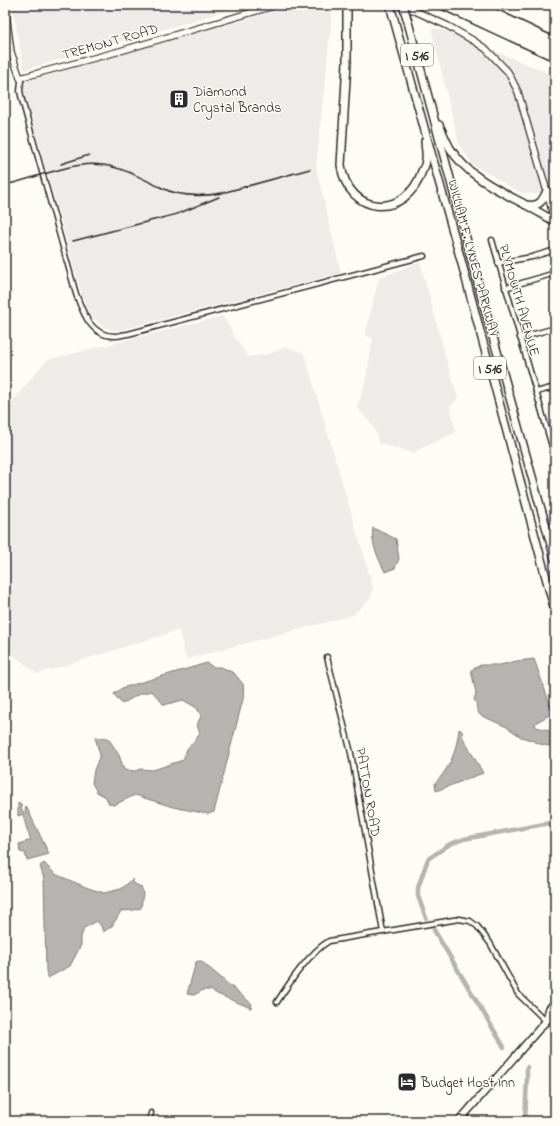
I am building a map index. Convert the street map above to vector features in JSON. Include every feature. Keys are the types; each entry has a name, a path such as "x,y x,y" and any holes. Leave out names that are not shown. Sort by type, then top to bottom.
{"highway":[{"path":"347,5 347,62 341,165 344,181 349,189 354,194 371,204 381,206 400,201 408,195 415,188 426,160 424,125"},
{"name":"WILLIAM F. LYNES PARKWAY","path":"390,5 424,125 555,611"},
{"name":"WILLIAM F. LYNES PARKWAY","path":"402,5 408,22 555,559"},
{"path":"433,114 450,148 464,165 488,184 555,222"},
{"path":"526,205 533,206 540,203 547,193"}],"main road":[{"path":"546,1021 549,1009 555,1002"},
{"path":"459,1121 546,1021 555,1015"}],"street":[{"path":"5,5 11,52 21,81 20,91 22,100 76,294 88,322 99,332 105,335 115,336 128,334 424,256"},
{"name":"TREMONT ROAD","path":"20,78 120,51 277,5"},
{"path":"402,5 448,26 474,41 486,49 508,72 518,92 555,222"},
{"path":"547,193 555,204"},
{"name":"PLYMOUTH AVENUE","path":"492,240 505,288 553,445 555,457"},
{"path":"498,263 532,257 555,250"},
{"path":"505,288 555,273"},
{"path":"520,338 555,328"},
{"path":"536,392 555,387"},
{"name":"PATTON ROAD","path":"327,657 351,753 383,932"},
{"path":"277,1002 310,958 322,946 329,942 459,919 470,921 477,926 490,943 518,994 546,1021"},
{"path":"149,1121 151,1113"}],"shaded area":[{"path":"12,5 246,5 24,70"},
{"path":"296,5 333,5 316,167 341,273 117,331 101,326 90,315 83,298 23,89 27,81"},
{"path":"431,28 447,31 555,76 555,194 551,188 536,194 519,192 472,164 459,144"},
{"path":"420,262 458,398 450,406 456,432 412,453 379,443 375,429 357,407 365,384 373,339 365,335 379,278"},
{"path":"223,316 248,357 269,354 286,347 304,353 373,587 370,599 353,615 186,659 179,630 37,674 10,652 5,637 5,410 47,360"},
{"path":"373,528 396,539 399,559 395,568 385,572 374,545 372,534"},
{"path":"534,659 553,713 535,723 536,727 548,730 552,735 549,746 521,737 507,727 480,715 474,700 476,693 471,670 481,665 500,665"},
{"path":"207,663 213,667 221,667 234,673 243,684 244,695 214,812 208,814 173,807 135,795 114,805 109,804 106,797 97,792 92,783 94,770 100,755 95,737 108,738 119,755 124,770 153,770 183,760 187,749 200,734 197,725 201,716 197,708 183,700 164,705 152,691 139,694 122,704 114,694 122,688"},
{"path":"459,729 462,731 463,738 483,773 436,791 435,784 445,771 453,756"},
{"path":"18,803 21,805 22,810 25,813 26,806 49,854 27,860 25,853 20,852 19,844 31,840 23,814 18,816"},
{"path":"44,863 55,874 104,893 121,889 133,879 133,883 141,887 143,892 141,908 121,911 112,926 103,932 97,921 84,928 81,937 81,945 70,966 48,978 46,971 44,879 40,866"},
{"path":"201,961 252,1004 251,1008 211,990 203,990 194,995 187,994 196,962"}],"waterway":[{"path":"426,918 418,896 418,888 428,859 450,844 464,839 555,822"},
{"path":"434,930 504,1047"},
{"path":"525,1121 527,1067"}],"railway":[{"path":"432,5 555,62"},
{"path":"488,5 555,37"},
{"path":"61,164 89,155"},
{"path":"5,185 65,168 95,164 111,166 125,171 175,193 206,195 222,193 310,169"},
{"path":"73,241 177,214 219,197"}],"place":[{"name":"Diamond Crystal Brands","path":"179,99"},
{"name":"Budget Host Inn","path":"407,1082"}]}
